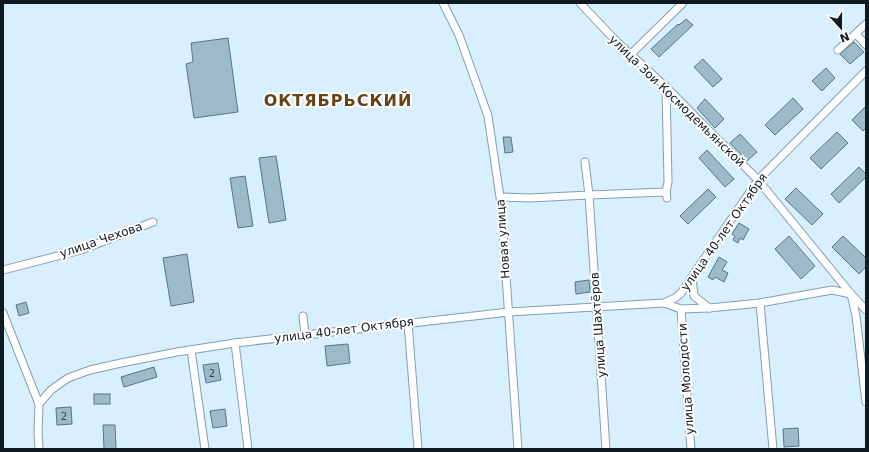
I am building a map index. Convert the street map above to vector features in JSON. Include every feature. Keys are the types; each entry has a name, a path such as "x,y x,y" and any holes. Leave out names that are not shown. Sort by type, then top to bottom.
{"street":[{"name":"Новая улица","path":"443,3 459,35 488,116 500,197 518,449"},
{"name":"улица Зои Космодемьянской","path":"580,3 614,40 666,87 758,180 851,294 866,308"},
{"path":"631,54 683,3"},
{"path":"838,50 866,24"},
{"path":"856,34 866,45"},
{"name":"улица 40-лет Октября","path":"39,404 51,390 68,378 90,370 191,350 235,343 509,312 664,303 675,298 681,293 758,180 866,71"},
{"path":"500,197 589,198 666,195 668,182 666,87"},
{"name":"улица Шахтёров","path":"585,162 589,198 606,449"},
{"name":"улица Чехова","path":"3,270 80,250 153,222"},
{"path":"692,277 694,296 709,308"},
{"name":"улица 40-лет Октября","path":"664,303 681,309 709,308 760,303 832,290 851,294"},
{"path":"851,294 856,316 866,402"},
{"path":"760,303 773,449"},
{"name":"улица Молодости","path":"681,309 691,449"},
{"path":"3,313 39,404 39,449"},
{"path":"303,316 305,335"},
{"path":"408,323 418,449"},
{"path":"235,343 248,449"},
{"path":"191,350 205,449"}],"building":[{"path":"686,19 693,25 659,57 651,49 678,24 679,25"},
{"path":"228,38 238,112 194,118 186,64 193,62 191,43"},
{"path":"854,42 864,52 850,64 840,54"},
{"path":"703,59 722,79 713,87 694,67"},
{"path":"826,68 835,78 822,91 812,81"},
{"path":"793,98 803,109 775,135 765,125"},
{"path":"705,99 724,119 715,128 697,108"},
{"path":"866,106 866,128 863,131 852,120"},
{"path":"837,132 848,143 821,169 810,158"},
{"path":"740,134 757,152 747,161 730,143"},
{"path":"503,137 511,137 513,152 505,153"},
{"path":"707,150 734,179 725,187 699,158"},
{"path":"276,156 286,220 269,223 259,158"},
{"path":"859,167 866,174 866,177 839,203 831,194"},
{"path":"245,176 253,226 238,228 230,178"},
{"path":"796,188 823,214 812,225 785,199"},
{"path":"708,189 716,197 688,224 680,216"},
{"path":"739,223 749,229 743,240 740,238 738,243 733,240 735,236 732,234"},
{"path":"789,236 815,266 801,279 775,249"},
{"path":"843,236 866,258 866,267 859,274 832,247"},
{"path":"187,254 194,302 171,306 163,258"},
{"path":"719,257 727,262 722,270 728,273 724,282 715,277 713,280 708,277"},
{"path":"589,280 590,292 576,294 575,282"},
{"path":"26,302 29,313 19,316 16,305"},
{"path":"348,344 350,363 327,366 325,346"},
{"path":"218,363 221,380 206,383 203,365"},
{"path":"154,367 157,377 124,387 121,377"},
{"path":"94,394 110,394 110,404 94,404"},
{"path":"71,407 72,424 57,425 56,408"},
{"path":"225,409 227,426 213,428 210,411"},
{"path":"103,425 115,425 116,449 104,449"},
{"path":"798,428 799,446 784,447 783,429"}],"district":[{"name":"ОКТЯБРЬСКИЙ","path":"338,100"}]}
